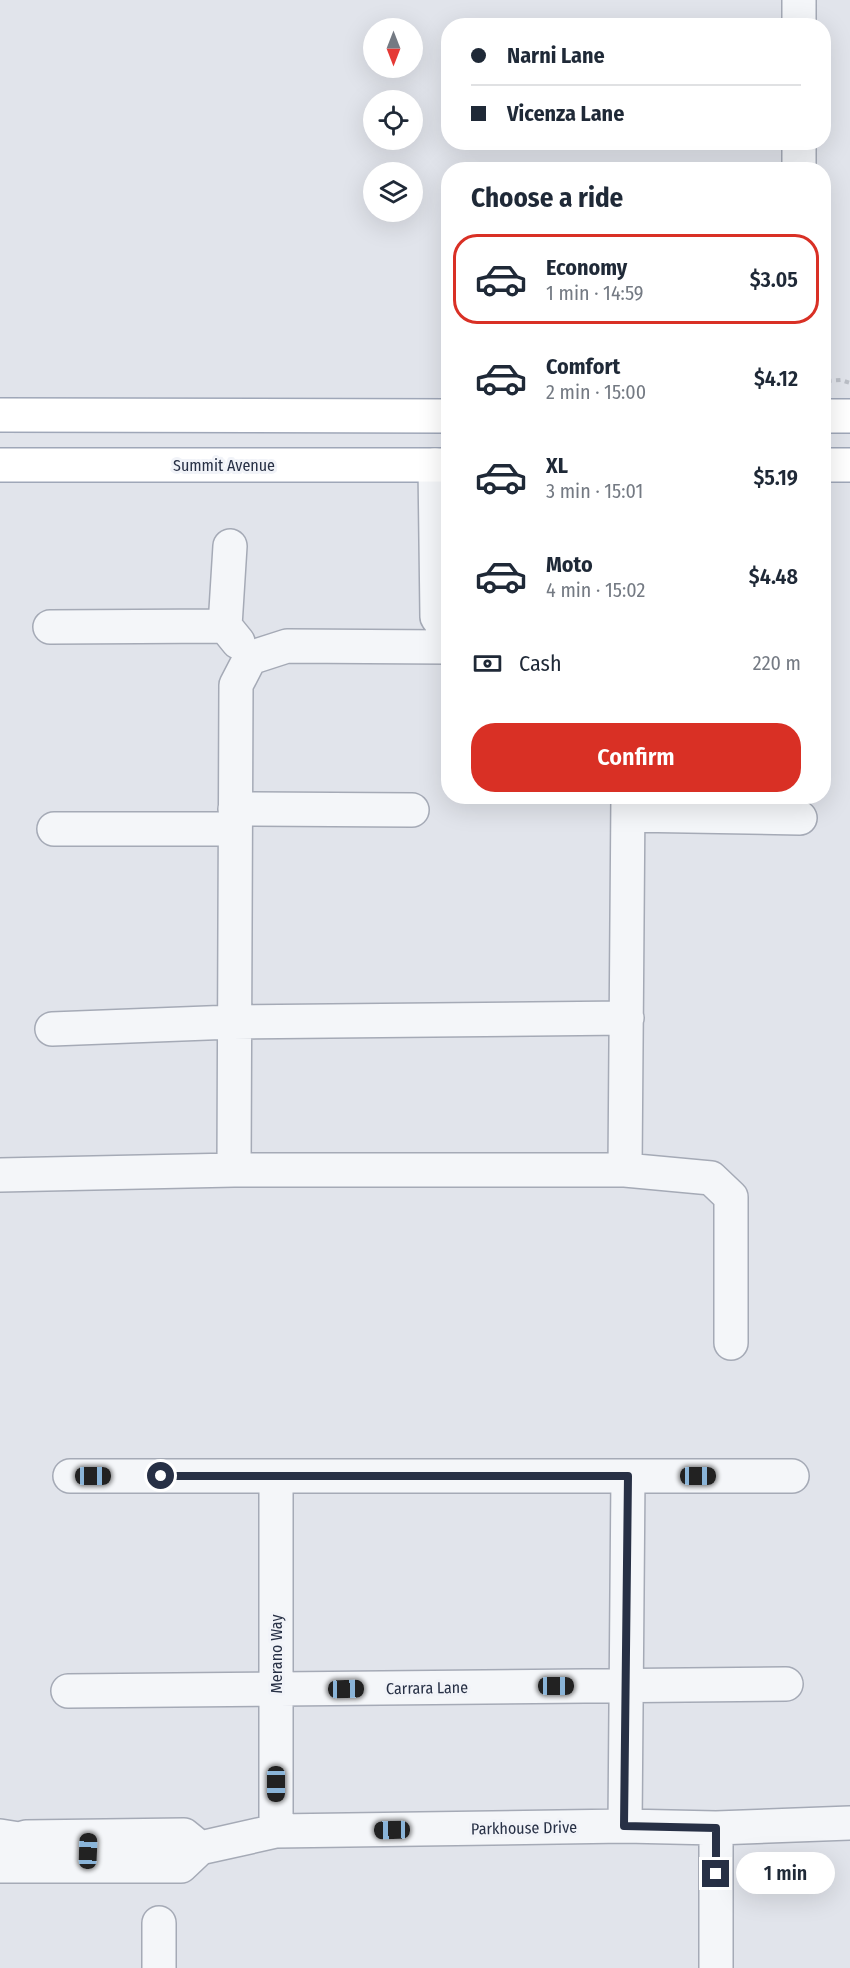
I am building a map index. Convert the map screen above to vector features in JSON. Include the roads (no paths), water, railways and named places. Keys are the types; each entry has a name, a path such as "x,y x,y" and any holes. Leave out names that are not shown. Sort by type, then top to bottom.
{"main road":[{"path":"0,415 441,416"},
{"path":"831,416 850,416"},
{"name":"Summit Avenue","path":"0,465 441,465"},
{"path":"831,465 850,465"}],"street":[{"path":"799,0 799,18"},
{"path":"230,546 225,626 250,658"},
{"path":"441,589 437,617 441,622"},
{"path":"50,627 225,626"},
{"path":"234,1170 236,685 250,658 287,646 441,647"},
{"path":"625,1170 628,806 800,818"},
{"path":"54,829 412,810"},
{"path":"52,1029 233,1022 627,1018"},
{"path":"0,1175 234,1170 625,1170 711,1179 731,1197 731,1343"},
{"path":"70,1476 792,1476"},
{"name":"Merano Way","path":"276,1476 276,1831"},
{"path":"624,1826 628,1476"},
{"name":"Carrara Lane","path":"68,1691 786,1684"},
{"name":"Parkhouse Drive","path":"0,1836 181,1866 200,1848 276,1831 624,1826 716,1828 850,1823"},
{"path":"716,1828 716,1968"},
{"name":"Parkhouse Drive","path":"0,1866 88,1851"},
{"path":"159,1923 159,1968"}]}
